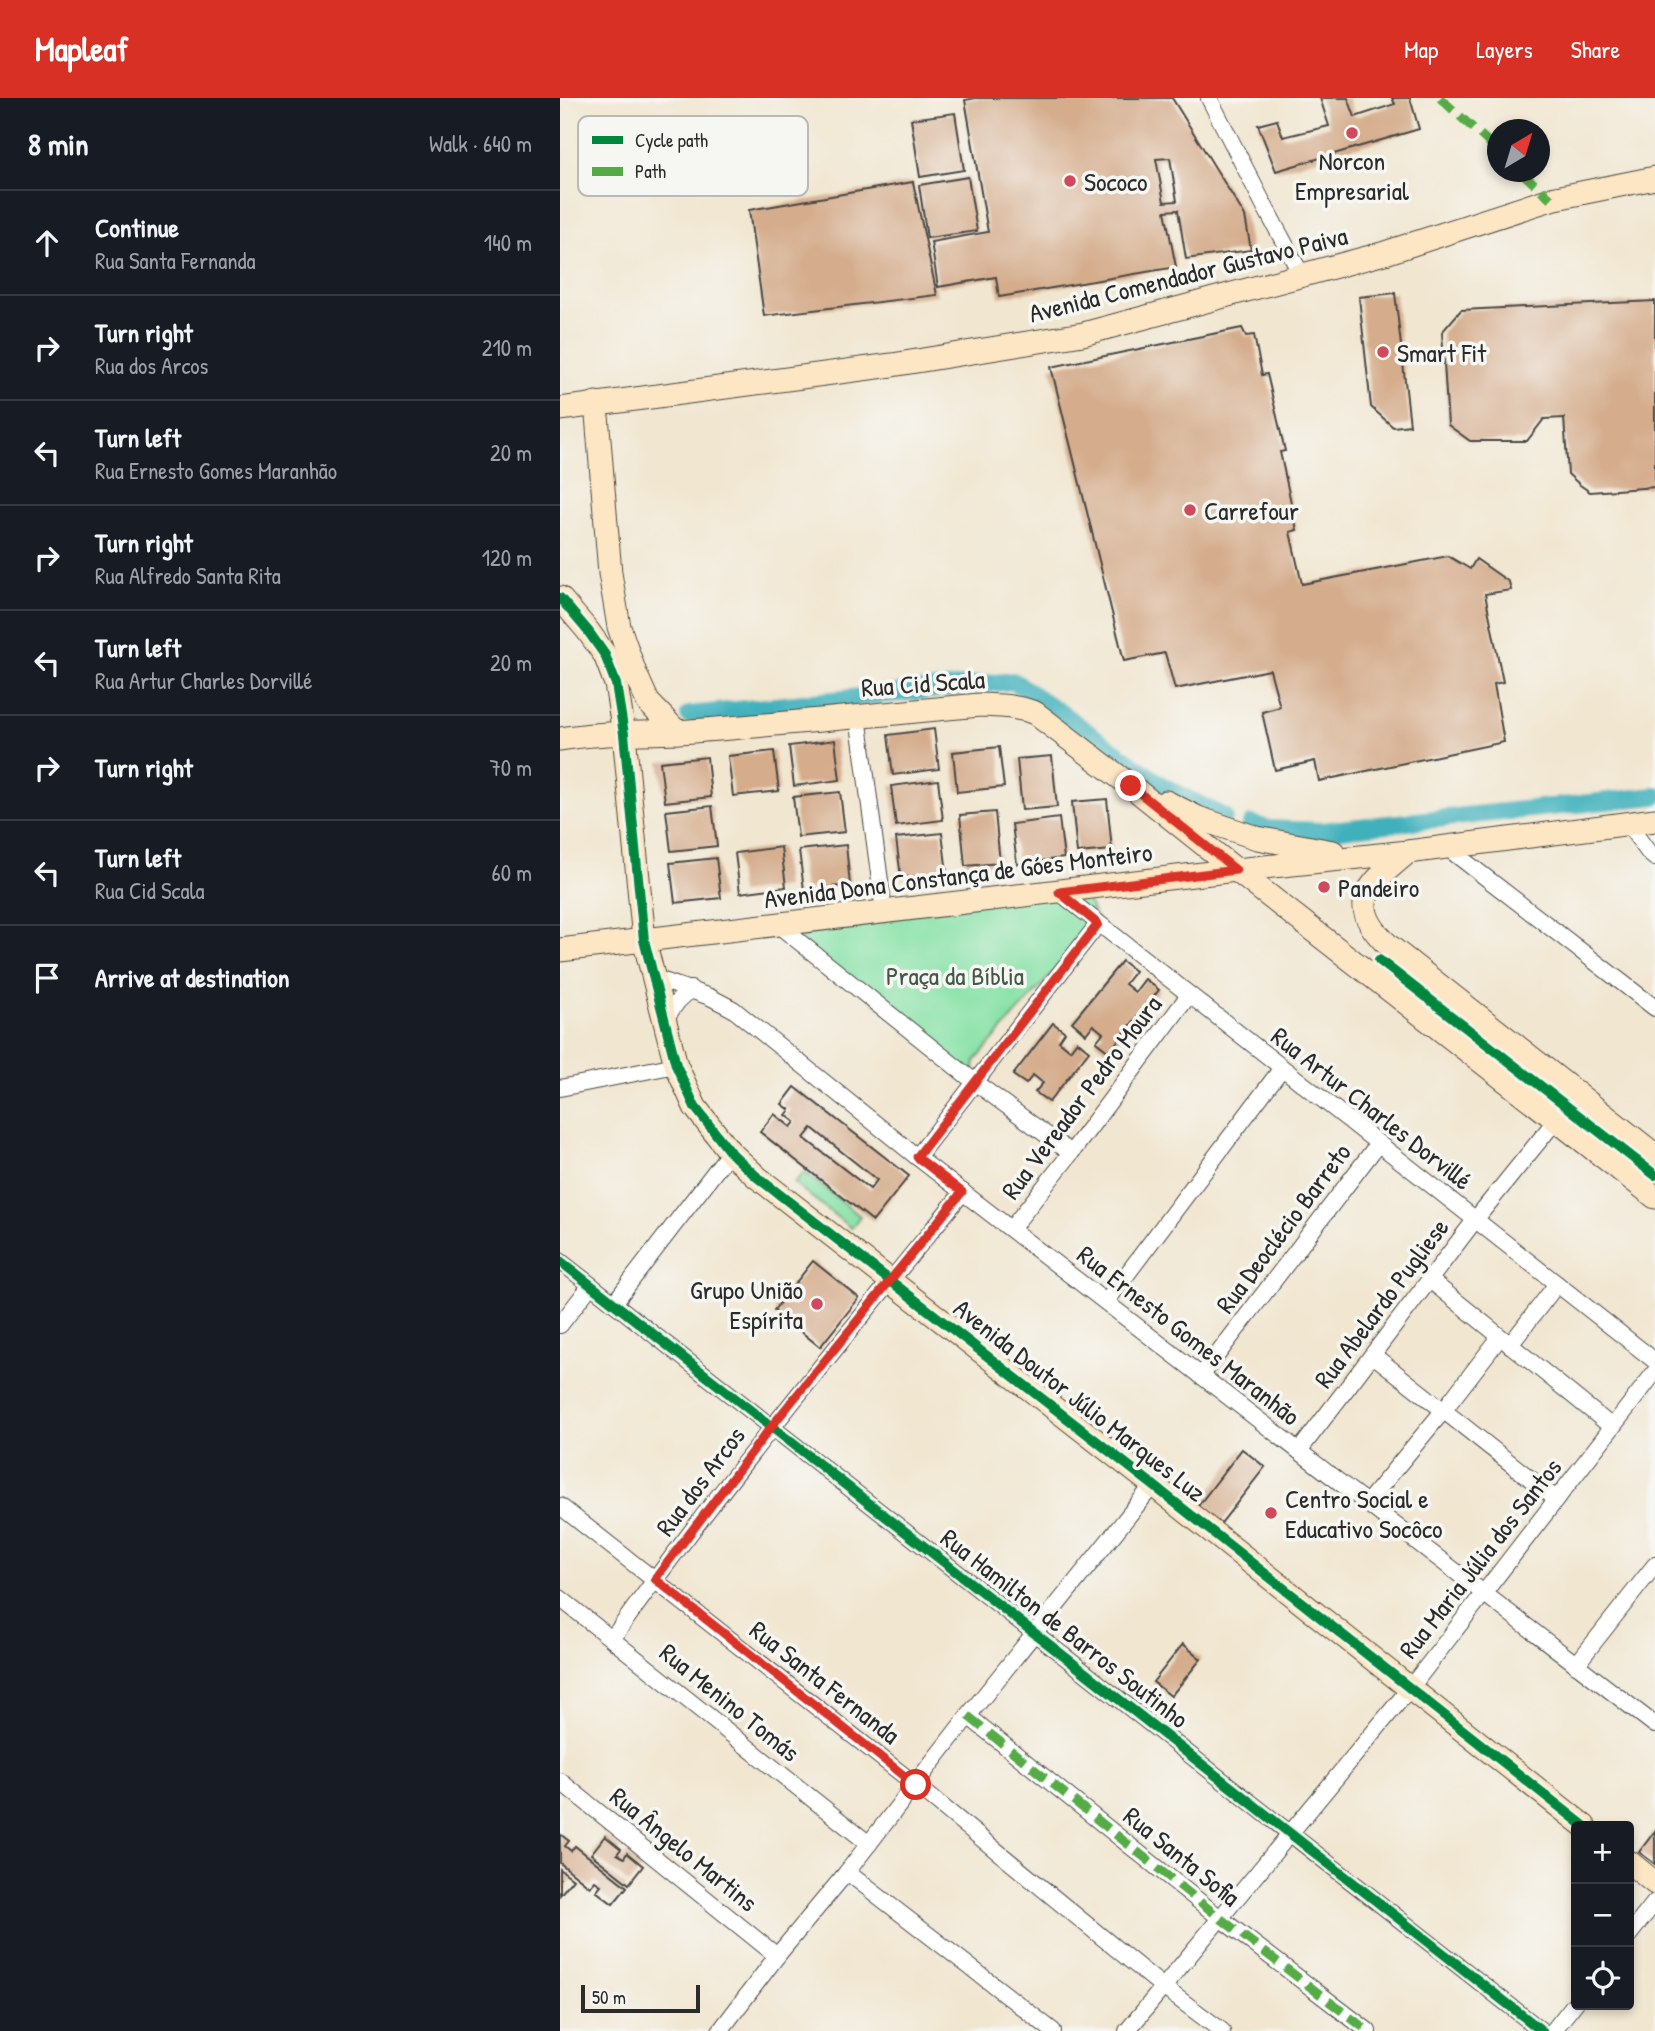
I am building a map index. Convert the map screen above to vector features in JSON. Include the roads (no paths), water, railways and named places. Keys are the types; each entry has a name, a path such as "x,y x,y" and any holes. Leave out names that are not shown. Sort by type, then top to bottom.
{"main road":[{"name":"Avenida Comendador Gustavo Paiva","path":"560,409 891,365 1083,334 1384,253 1551,200 1655,178"},
{"path":"596,403 610,573 619,627 648,702 677,732"},
{"name":"Avenida Doutor Júlio Marques Luz","path":"560,598 605,655 615,684 624,734 644,940 652,976 676,1065 695,1107 730,1152 757,1177 1153,1485 1578,1821"},
{"name":"Rua Cid Scala","path":"560,739 590,734 677,732 981,705 1024,708 1045,720 1131,786 1655,1197"},
{"path":"1131,786 1198,817 1257,838 1358,857"},
{"name":"Avenida Dona Constança de Góes Monteiro","path":"560,950 1408,852 1655,820"},
{"path":"1408,852 1372,886 1365,901 1364,909 1376,934 1655,1155"},
{"path":"1370,973 1389,946"},
{"path":"1634,1866 1655,1883"}],"street":[{"path":"1209,98 1303,275"},
{"path":"858,716 884,911"},
{"path":"1627,823 1655,858"},
{"path":"1445,846 1655,1009"},
{"name":"Rua Artur Charles Dorvillé","path":"1059,892 1655,1361"},
{"path":"777,924 976,1083 1071,1153"},
{"path":"917,1157 1098,924"},
{"name":"Rua Ernesto Gomes Maranhão","path":"652,976 691,989 733,1009 962,1192 1655,1725"},
{"path":"664,1020 691,989"},
{"name":"Rua Vereador Pedro Moura","path":"1011,1229 1189,995"},
{"path":"560,1088 676,1065"},
{"path":"1106,1302 1282,1068"},
{"name":"Rua Abelardo Pugliese","path":"1299,1451 1475,1220 1556,1120"},
{"name":"Rua Deoclécio Barreto","path":"1201,1376 1378,1144"},
{"path":"614,1303 730,1152"},
{"name":"Rua dos Arcos","path":"612,1639 771,1427 962,1192"},
{"name":"Rua Hamilton de Barros Soutinho","path":"560,1261 1542,2031"},
{"path":"1430,1280 1612,1427"},
{"path":"1367,1503 1443,1411 1557,1284"},
{"path":"560,1325 591,1285"},
{"path":"1373,1355 1556,1499"},
{"name":"Rua Maria Júlia dos Santos","path":"1127,2031 1410,1688 1655,1372"},
{"path":"720,2031 1153,1485"},
{"name":"Rua Santa Fernanda","path":"560,1506 916,1785 1163,1987 1222,2031"},
{"path":"1576,1665 1655,1565"},
{"name":"Rua Menino Tomás","path":"560,1598 869,1844"},
{"name":"Rua Santa Sofia","path":"968,1716 1220,1918 1368,2031"},
{"name":"Rua Ângelo Martins","path":"560,1781 777,1956"},
{"path":"847,1872 1053,2031"},
{"path":"1634,1929 1655,1902"},
{"path":"1553,2031 1571,2008"}],"waterway":[{"path":"689,715 1013,681 1163,786 1224,817"},
{"path":"1251,824 1268,829 1321,831 1655,796"}],"place":[{"name":"Norcon Empresarial","path":"1352,133"},
{"name":"Sococo","path":"1070,181"},
{"name":"Smart Fit","path":"1383,352"},
{"name":"Carrefour","path":"1190,510"},
{"name":"Pandeiro","path":"1324,887"},
{"name":"Grupo União Espírita","path":"817,1304"},
{"name":"Centro Social e Educativo Socôco","path":"1271,1513"}],"park label":[{"name":"Praça da Bíblia","path":"955,975"}]}
